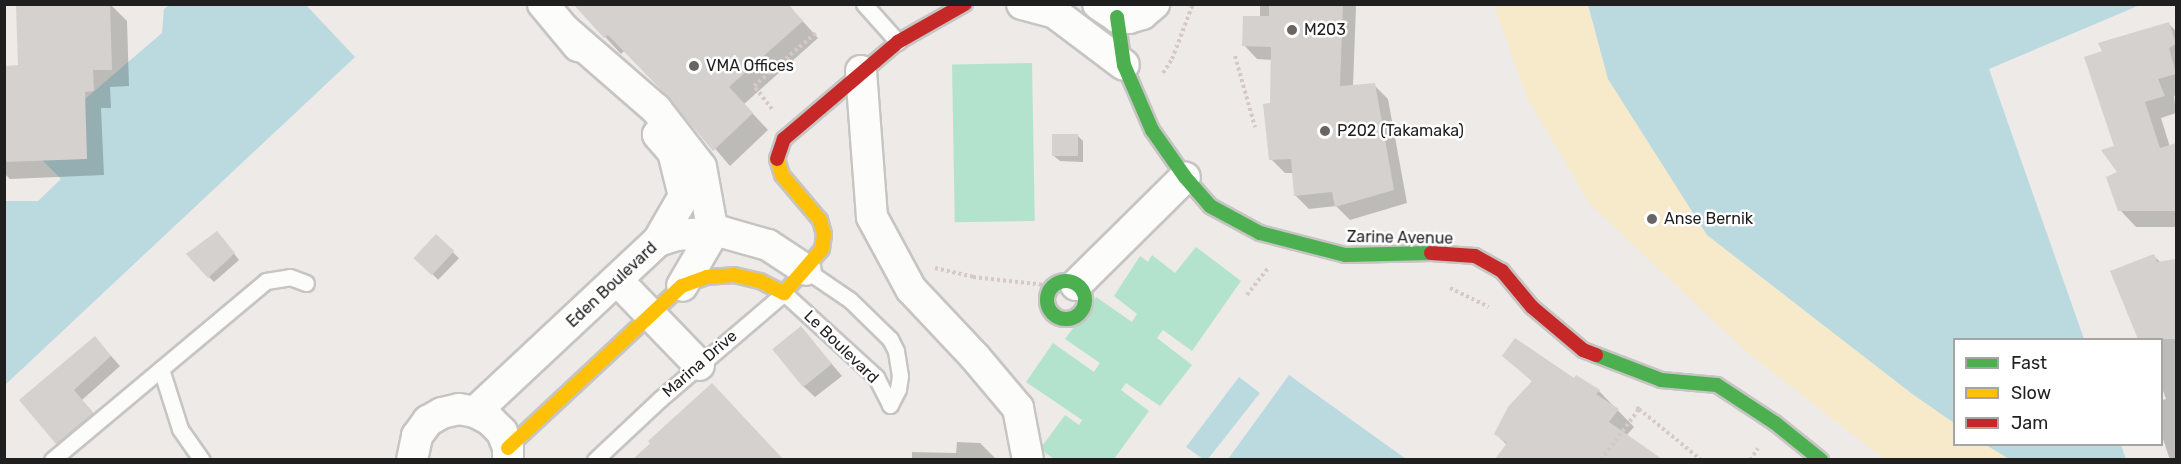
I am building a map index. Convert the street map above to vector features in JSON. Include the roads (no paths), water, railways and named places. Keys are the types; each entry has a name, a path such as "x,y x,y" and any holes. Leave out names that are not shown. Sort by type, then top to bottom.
{"street":[{"path":"543,4 673,152 684,196 658,241"},
{"name":"Marina Drive","path":"784,293 807,270 822,249 823,227 820,220 782,175 776,157 784,139 861,71 898,42 965,4"},
{"path":"1022,4 1055,13 1124,65"},
{"path":"1108,11 1129,18 1142,14 1154,4"},
{"name":"Zarine Avenue","path":"1108,11 1124,65 1152,130 1185,177 1210,206 1260,233 1345,255 1434,253 1474,256 1502,271 1532,308 1583,350 1661,380 1716,385 1775,423 1821,459"},
{"path":"412,459 417,436 428,421 442,413 459,409 475,412 496,426 508,454 650,314 682,286 713,233 701,167 656,109 565,30"},
{"path":"861,71 872,218 911,289 975,357 1018,408 1028,459"},
{"path":"1076,285 1185,177"},
{"name":"Eden Boulevard","path":"475,412 658,241 676,235 722,232 768,245 807,270"},
{"path":"682,286 707,277 734,275 760,281 784,293"},
{"path":"617,280 699,365"}],"lane":[{"path":"864,4 898,42"},
{"name":"Le Boulevard","path":"784,293 876,377 890,405 898,388 900,376 898,357 890,339 850,300 807,270"},
{"path":"52,459 266,281 290,277 306,283"},
{"name":"Marina Drive","path":"595,459 699,365 784,293"},
{"path":"161,369 180,429 202,459"}],"water":[{"path":"169,5 306,5 355,57 5,385 5,201 38,201 61,179 29,147 162,33 164,9"},
{"path":"1588,5 2140,5 1989,69 2084,338 1953,338 1953,422 1911,393 1707,235 1608,79"},
{"path":"1289,375 1406,459 1228,459"},
{"path":"1239,377 1260,393 1208,459 1203,459 1186,447"},
{"path":"1988,446 2121,446 2126,459 2009,459"}],"place":[{"name":"M203","path":"1292,30"},
{"name":"VMA Offices","path":"694,66"},
{"name":"P202 (Takamaka)","path":"1325,131"},
{"name":"Anse Bernik","path":"1652,219"}]}
